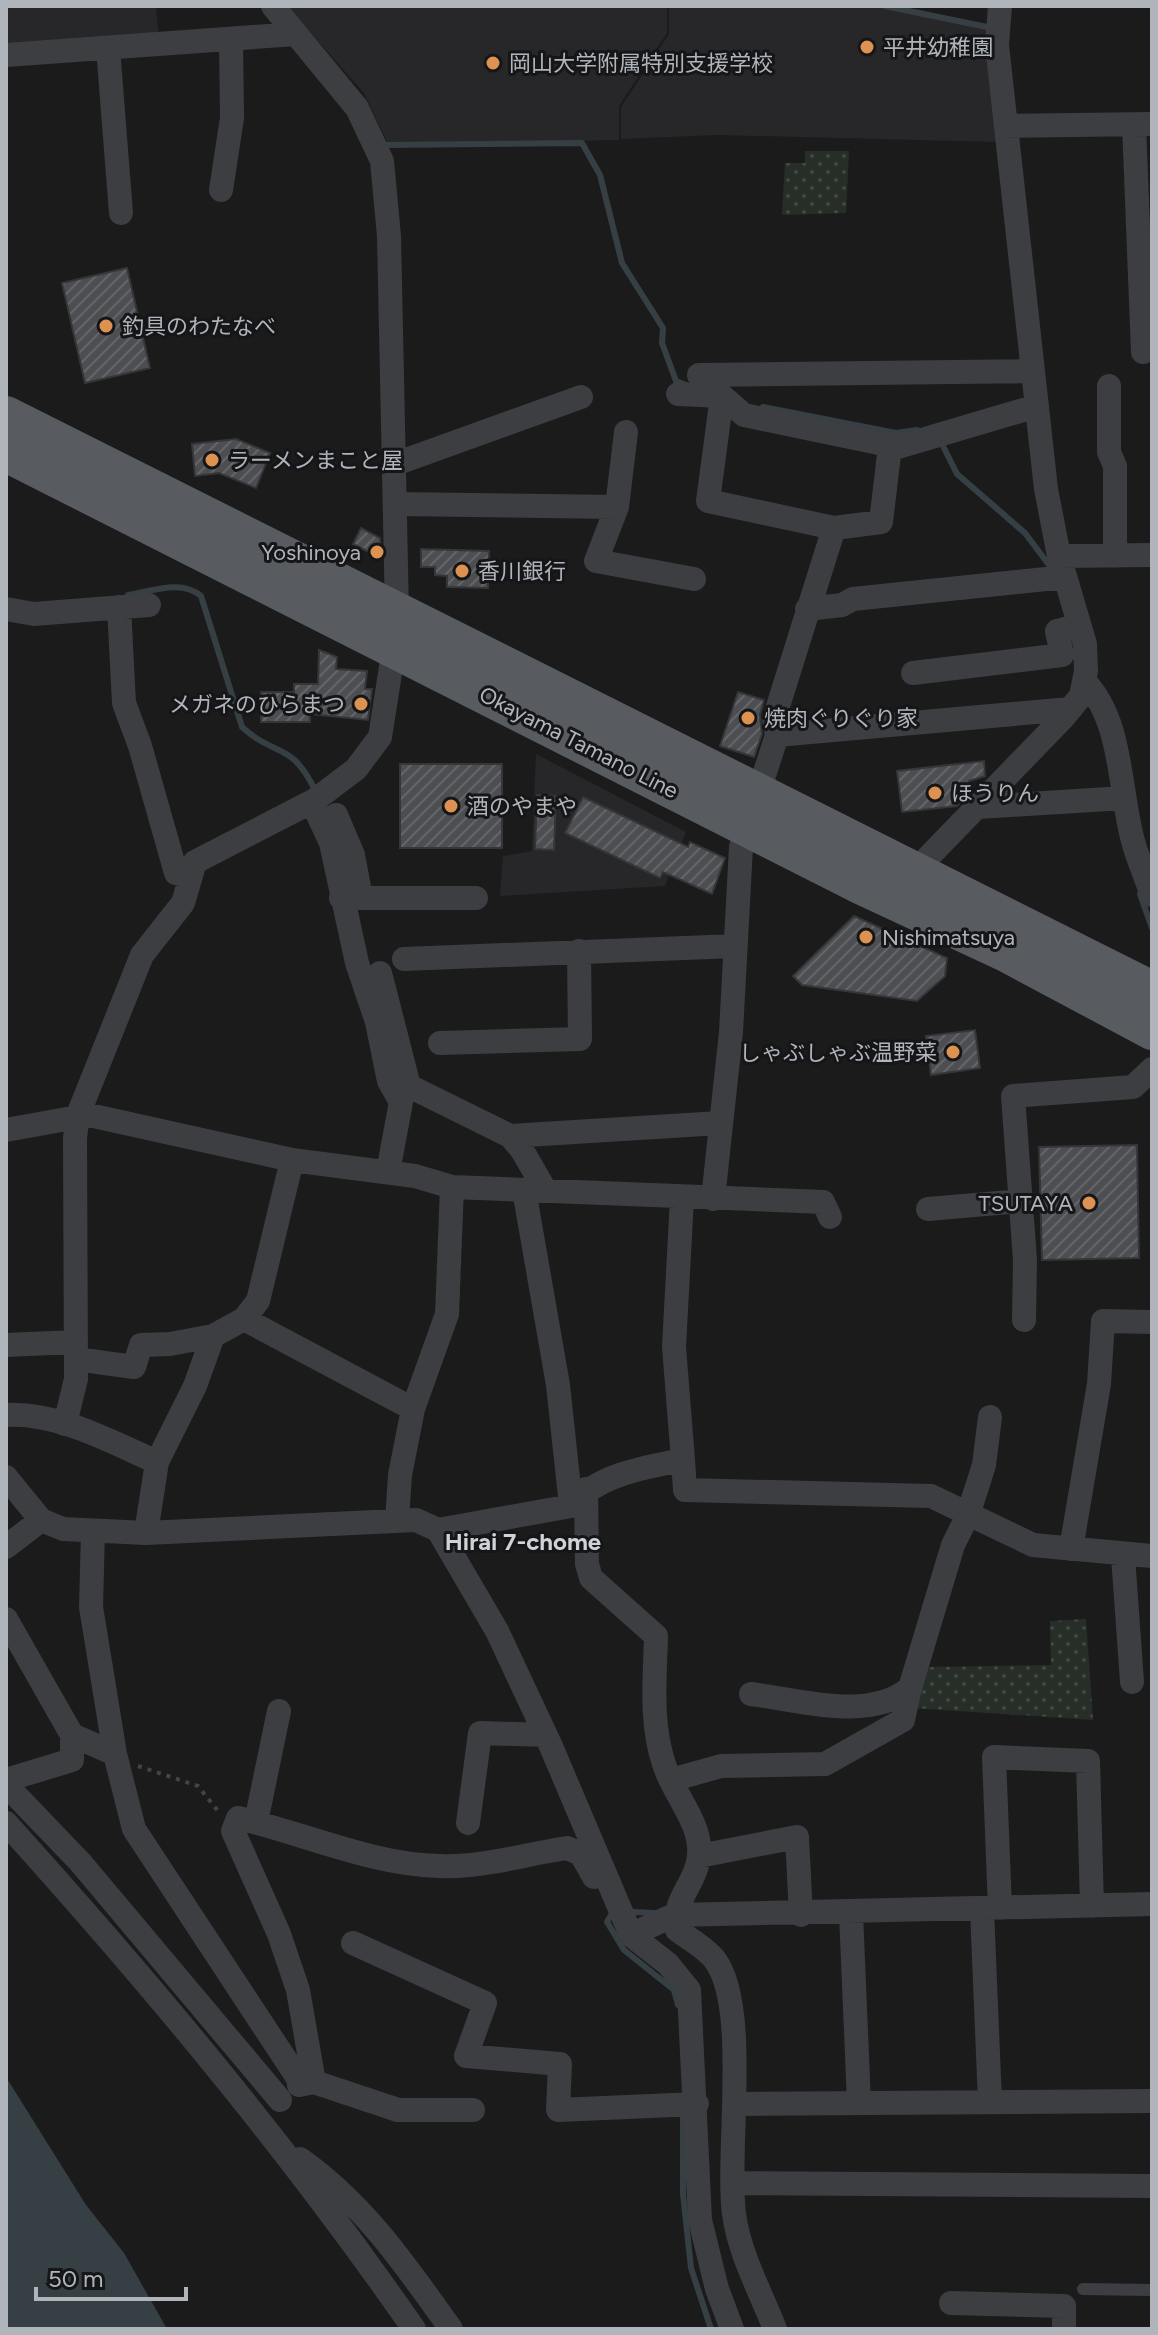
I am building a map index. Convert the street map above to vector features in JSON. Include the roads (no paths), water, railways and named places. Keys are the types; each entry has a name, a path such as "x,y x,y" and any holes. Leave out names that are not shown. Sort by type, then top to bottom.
{"main road":[{"name":"Okayama Tamano Line","path":"6,415 396,630 753,810 887,896 1006,953 1152,1031"},
{"name":"Okayama Tamano Line","path":"6,453 396,630"},
{"name":"Okayama Tamano Line","path":"753,810 917,872 1152,990"}],"street":[{"path":"65,1424 72,1404 76,1351 75,1138 78,1115 142,955 183,903 195,862 318,797 356,769 380,737 396,630 389,236 382,161 357,108 273,6"},
{"path":"887,896 917,872 1070,709 1081,696 1084,681 1085,644 1072,627 1046,489 997,45 1000,6"},
{"path":"6,55 296,34"},
{"path":"221,190 232,118 231,40"},
{"path":"108,48 121,213"},
{"path":"1006,126 1143,124 1143,352"},
{"path":"699,375 1033,371"},
{"path":"1109,386 1109,452 1115,466 1115,556"},
{"path":"678,394 722,396 744,415 898,447 1037,406"},
{"path":"722,396 708,501 834,528 881,522 890,446"},
{"path":"395,464 581,397"},
{"path":"626,432 617,507 596,561 694,579"},
{"path":"396,504 617,507"},
{"path":"713,1199 731,1032 741,847 777,735 774,719 834,528"},
{"path":"807,609 842,605 853,599 1059,570 1115,556 1152,555"},
{"path":"6,609 34,614 149,605"},
{"path":"119,607 124,703 140,746 176,873 191,876"},
{"path":"913,673 1062,655 1057,631 1072,627"},
{"path":"1084,681 1096,693 1107,717 1117,799 1152,895"},
{"path":"777,735 1070,709"},
{"path":"318,797 351,898 383,1013 409,1086 510,1136 522,1150 534,1190 558,1385 587,1564 591,1578 656,1636 655,1729 671,1780 694,1828 699,1856 674,1915 677,1930 714,1958 724,1975 730,2001 735,2104 733,2183 738,2235 775,2329"},
{"path":"978,807 1117,799"},
{"path":"351,898 476,898"},
{"path":"404,959 735,946"},
{"path":"440,1043 580,1039 579,951"},
{"path":"380,973 389,1081 401,1102 388,1172"},
{"path":"1024,1320 1025,1260 1013,1096 1133,1087 1152,1069"},
{"path":"6,1130 78,1115 292,1160 388,1172 452,1187 823,1202 830,1217"},
{"path":"510,1136 720,1123"},
{"path":"6,1345 76,1351 134,1367 141,1345 170,1344 213,1336 244,1319 258,1301 292,1160"},
{"path":"397,1521 400,1475 413,1409 426,1365 438,1344 447,1314 452,1187"},
{"path":"682,1198 674,1347 685,1490 931,1496 1033,1545 1123,1556 1152,1556"},
{"path":"928,1209 1021,1201"},
{"path":"244,1319 413,1409"},
{"path":"1071,1549 1099,1384 1103,1321 1152,1322"},
{"path":"146,1533 157,1462 195,1386 213,1336"},
{"path":"6,1415 20,1414 65,1424 157,1462"},
{"path":"671,1780 721,1766 825,1764 903,1720 953,1545 968,1515 984,1465 990,1417"},
{"path":"438,1530 578,1498 640,1468 683,1460"},
{"path":"6,1477 41,1520 63,1529 146,1533 416,1520 438,1530 497,1631 631,1935 668,1964 689,1990 697,2104 700,2220 732,2329"},
{"path":"6,1547 41,1520"},
{"path":"93,1531 91,1607 116,1757 134,1829 308,2083 398,2110 473,2110"},
{"path":"1123,1556 1132,1682"},
{"path":"6,1619 72,1735 72,1760 6,1783 80,1862 280,2100"},
{"path":"751,1694 851,1707 894,1702 910,1688"},
{"path":"279,1711 246,1822 233,1831 279,1934 298,1990 308,2083"},
{"path":"468,1823 480,1733 545,1735"},
{"path":"72,1735 116,1757"},
{"path":"990,2102 994,1757 1088,1761 1092,1906"},
{"path":"246,1822 405,1863 439,1866 567,1848 581,1854 606,1893 614,1895"},
{"path":"6,1823 221,2068 282,2146 414,2329"},
{"path":"699,1856 797,1837 801,1915"},
{"path":"631,1935 674,1915 801,1915 1152,1904"},
{"path":"851,1913 859,2103"},
{"path":"353,1943 485,2003 466,2056 560,2064 558,2110 697,2104"},
{"path":"221,2068 280,2100"},
{"path":"280,2100 308,2083"},
{"path":"735,2104 1152,2101"},
{"path":"282,2146 331,2180 381,2232 451,2329"},
{"path":"733,2183 1152,2186"},
{"path":"951,2303 1064,2306 1064,2329"}],"lane":[{"path":"1083,2289 1152,2290"}],"waterway":[{"path":"885,6 987,27"},
{"path":"385,145 582,143 600,175 622,263 663,328 662,343 676,381 686,385"},
{"path":"763,407 896,433 917,430"},
{"path":"940,440 957,474 1025,533 1049,565"},
{"path":"128,595 176,587 201,596 242,727 299,764 316,792"},
{"path":"1140,894 1152,928"},
{"path":"633,1912 655,1913"},
{"path":"611,1915 607,1922 624,1950 674,1990 678,2005"},
{"path":"683,2114 683,2194 691,2268 711,2329"}],"place":[{"name":"平井幼稚園","path":"867,47"},
{"name":"岡山大学附属特別支援学校","path":"493,63"},
{"name":"釣具のわたなべ","path":"106,326"},
{"name":"ラーメンまこと屋","path":"212,460"},
{"name":"Yoshinoya","path":"377,552"},
{"name":"香川銀行","path":"462,571"},
{"name":"メガネのひらまつ","path":"361,704"},
{"name":"焼肉ぐりぐり家","path":"748,718"},
{"name":"ほうりん","path":"935,793"},
{"name":"酒のやまや","path":"451,806"},
{"name":"Nishimatsuya","path":"866,937"},
{"name":"しゃぶしゃぶ温野菜","path":"953,1052"},
{"name":"TSUTAYA","path":"1089,1203"}],"district":[{"name":"Hirai 7-chome","path":"523,1542"}]}
